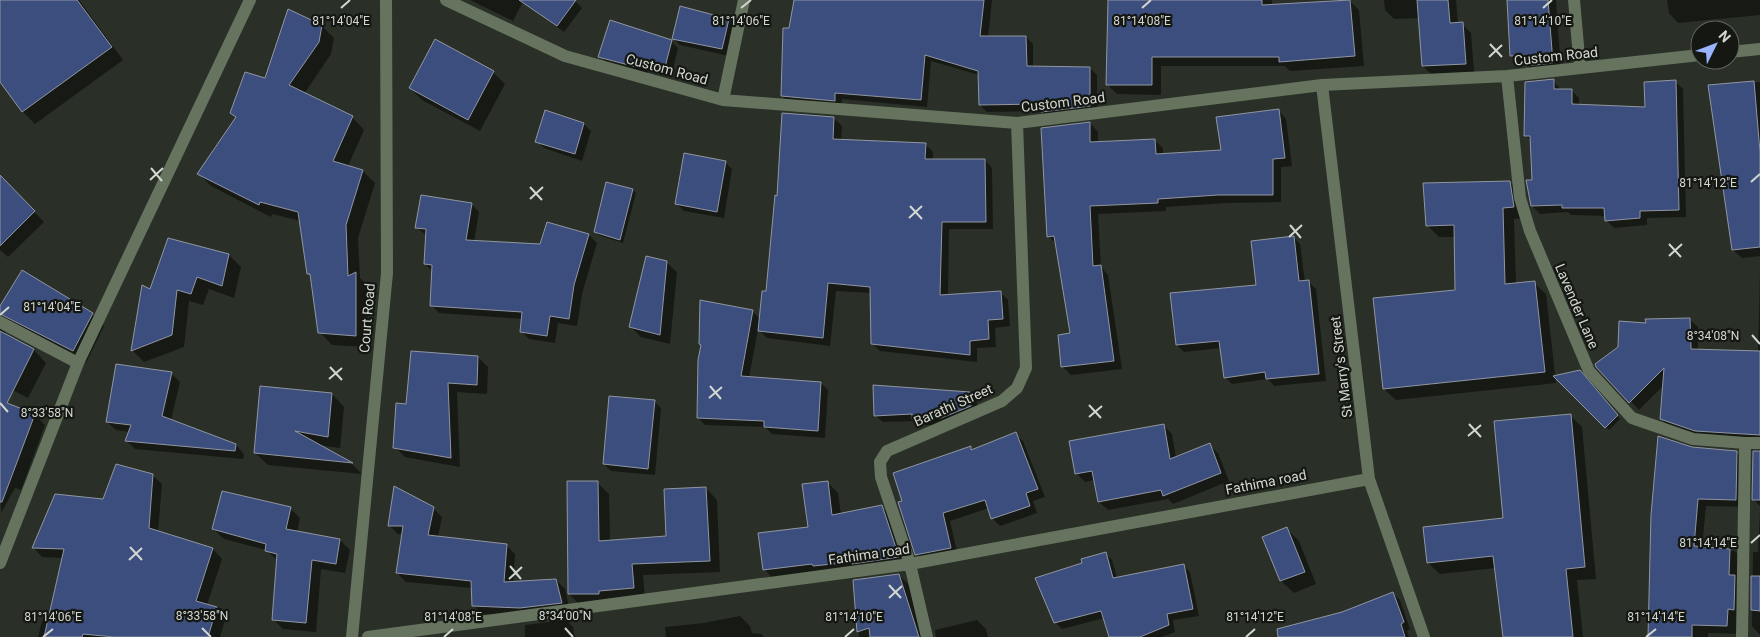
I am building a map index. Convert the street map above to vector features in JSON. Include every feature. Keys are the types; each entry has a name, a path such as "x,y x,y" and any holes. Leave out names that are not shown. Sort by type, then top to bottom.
{"street":[{"path":"0,563 78,363 250,0"},
{"name":"Court Road","path":"352,637 387,273 386,0"},
{"name":"Custom Road","path":"446,0 565,56 723,100 1017,123 1322,85 1507,76 1690,56"},
{"path":"723,100 744,0"},
{"path":"1574,0 1580,68"},
{"path":"1740,51 1760,49"},
{"name":"Lavender Lane","path":"1507,76 1520,198 1530,231 1588,371 1632,418 1693,438 1760,443"},
{"name":"St Marry's Street","path":"1322,85 1369,478 1424,637"},
{"name":"Barathi Street","path":"927,637 910,564 881,477 880,462 887,451 1002,401 1017,388 1026,368 1017,123"},
{"path":"0,322 78,363"},
{"path":"1742,637 1745,442"},
{"name":"Fathima road","path":"368,637 910,564 1369,478"}],"building":[{"path":"0,0 77,0 112,47 22,112 0,82"},
{"path":"519,0 576,0 557,26"},
{"path":"794,0 984,0 980,36 1026,36 1027,66 1090,67 1090,106 1041,112 1039,104 979,105 978,71 925,55 921,100 835,93 835,101 781,96 783,28 789,28"},
{"path":"1108,0 1262,0 1262,5 1350,0 1355,56 1279,62 1279,57 1152,57 1152,85 1106,85"},
{"path":"1417,0 1448,0 1450,23 1463,22 1466,64 1422,66"},
{"path":"1507,0 1548,0 1553,63 1525,66 1525,55 1510,56"},
{"path":"680,6 729,19 722,49 672,39"},
{"path":"288,9 322,25 319,42 289,85 353,116 333,161 363,170 346,225 348,276 356,272 356,336 318,333 310,274 307,274 298,212 260,202 259,205 197,174 236,117 230,113 245,72 265,78"},
{"path":"610,20 672,40 665,67 642,61 640,68 598,57"},
{"path":"435,39 494,71 468,120 409,88"},
{"path":"1554,79 1554,89 1572,89 1572,104 1645,107 1644,82 1676,80 1679,210 1640,211 1640,218 1605,221 1604,208 1562,208 1562,205 1531,206 1526,180 1532,180 1530,136 1524,136 1525,82"},
{"path":"1754,81 1760,152 1760,247 1732,250 1708,85"},
{"path":"1279,109 1285,158 1273,159 1273,195 1218,195 1158,199 1158,203 1090,206 1093,266 1101,265 1114,361 1061,367 1058,335 1070,333 1054,236 1047,237 1041,128 1090,122 1090,142 1155,139 1156,154 1221,150 1216,117"},
{"path":"545,110 584,123 575,154 535,142"},
{"path":"782,113 834,117 833,139 926,143 925,159 985,159 986,222 942,222 940,295 1001,291 1003,319 988,320 989,339 970,341 970,355 871,344 870,287 828,283 823,338 758,331 762,291 766,291 775,195 777,196"},
{"path":"684,153 726,161 717,212 675,204"},
{"path":"0,175 35,211 0,246"},
{"path":"1510,181 1514,207 1503,208 1505,284 1535,281 1545,372 1383,389 1373,298 1455,290 1454,225 1426,226 1423,183"},
{"path":"606,182 633,189 620,240 594,232"},
{"path":"421,195 472,203 466,240 540,244 547,222 589,234 574,285 569,319 550,316 547,336 520,332 522,312 430,306 432,265 424,264 426,229 415,228"},
{"path":"1294,236 1299,281 1309,280 1319,374 1266,379 1265,372 1224,378 1219,341 1176,345 1170,293 1256,285 1251,241"},
{"path":"168,238 229,254 222,286 197,277 191,294 177,290 172,335 131,351 142,285 150,289"},
{"path":"646,256 667,261 660,335 629,327"},
{"path":"22,270 93,313 73,351 0,314 0,306"},
{"path":"700,300 753,310 741,376 821,382 818,431 764,427 764,421 697,418 698,360 701,345 699,344"},
{"path":"1690,318 1691,349 1760,351 1760,435 1695,431 1660,419 1664,368 1629,403 1596,367 1595,364 1618,347 1619,321 1646,323 1645,319"},
{"path":"0,331 34,349 7,403 35,414 2,502 0,502"},
{"path":"411,351 478,356 477,385 448,383 451,458 393,448 396,403 406,404"},
{"path":"116,364 172,372 162,416 236,444 235,451 125,441 131,425 106,422"},
{"path":"1580,370 1618,415 1605,428 1553,376"},
{"path":"873,385 970,392 971,406 941,418 912,419 912,414 874,416"},
{"path":"260,386 332,393 328,437 295,431 353,463 254,453"},
{"path":"609,396 655,400 648,469 603,464"},
{"path":"1571,414 1585,567 1566,569 1573,637 1503,637 1493,556 1427,563 1423,527 1503,518 1494,421"},
{"path":"1164,424 1170,459 1210,443 1221,473 1163,496 1161,490 1098,502 1092,471 1075,474 1069,441"},
{"path":"1016,432 1038,489 1026,493 1030,506 991,519 985,500 943,513 951,548 915,555 898,502 902,501 893,473 971,446 971,450"},
{"path":"1658,436 1692,447 1737,451 1736,500 1698,499 1694,546 1730,549 1729,575 1735,575 1734,610 1728,609 1727,626 1692,625 1692,637 1648,637 1651,515"},
{"path":"1753,451 1760,451 1760,500 1752,500"},
{"path":"116,464 153,474 149,528 213,548 196,601 217,607 208,637 114,637 83,634 82,637 44,637 64,549 32,548 55,494 103,499"},
{"path":"567,481 598,481 599,541 666,536 664,489 706,487 710,561 632,564 634,588 599,591 599,594 568,594"},
{"path":"828,481 832,515 882,505 899,557 852,564 852,562 813,566 812,564 763,570 758,533 808,527 802,484"},
{"path":"394,486 434,507 428,535 507,544 504,582 556,579 562,603 520,608 472,606 471,581 396,573 403,526 388,526"},
{"path":"222,491 291,507 286,529 340,539 336,564 312,560 306,623 272,620 277,554 265,551 266,544 212,529"},
{"path":"1287,527 1305,572 1280,581 1262,537"},
{"path":"1106,552 1113,578 1184,564 1193,609 1167,614 1169,625 1140,637 1109,637 1101,611 1054,623 1035,578 1082,563 1081,559"},
{"path":"899,574 919,637 870,637 869,628 857,632 853,580"},
{"path":"1751,576 1760,576 1760,611 1751,610"},
{"path":"1393,592 1404,622 1401,624 1405,637 1278,637 1277,629 1342,612"}]}
